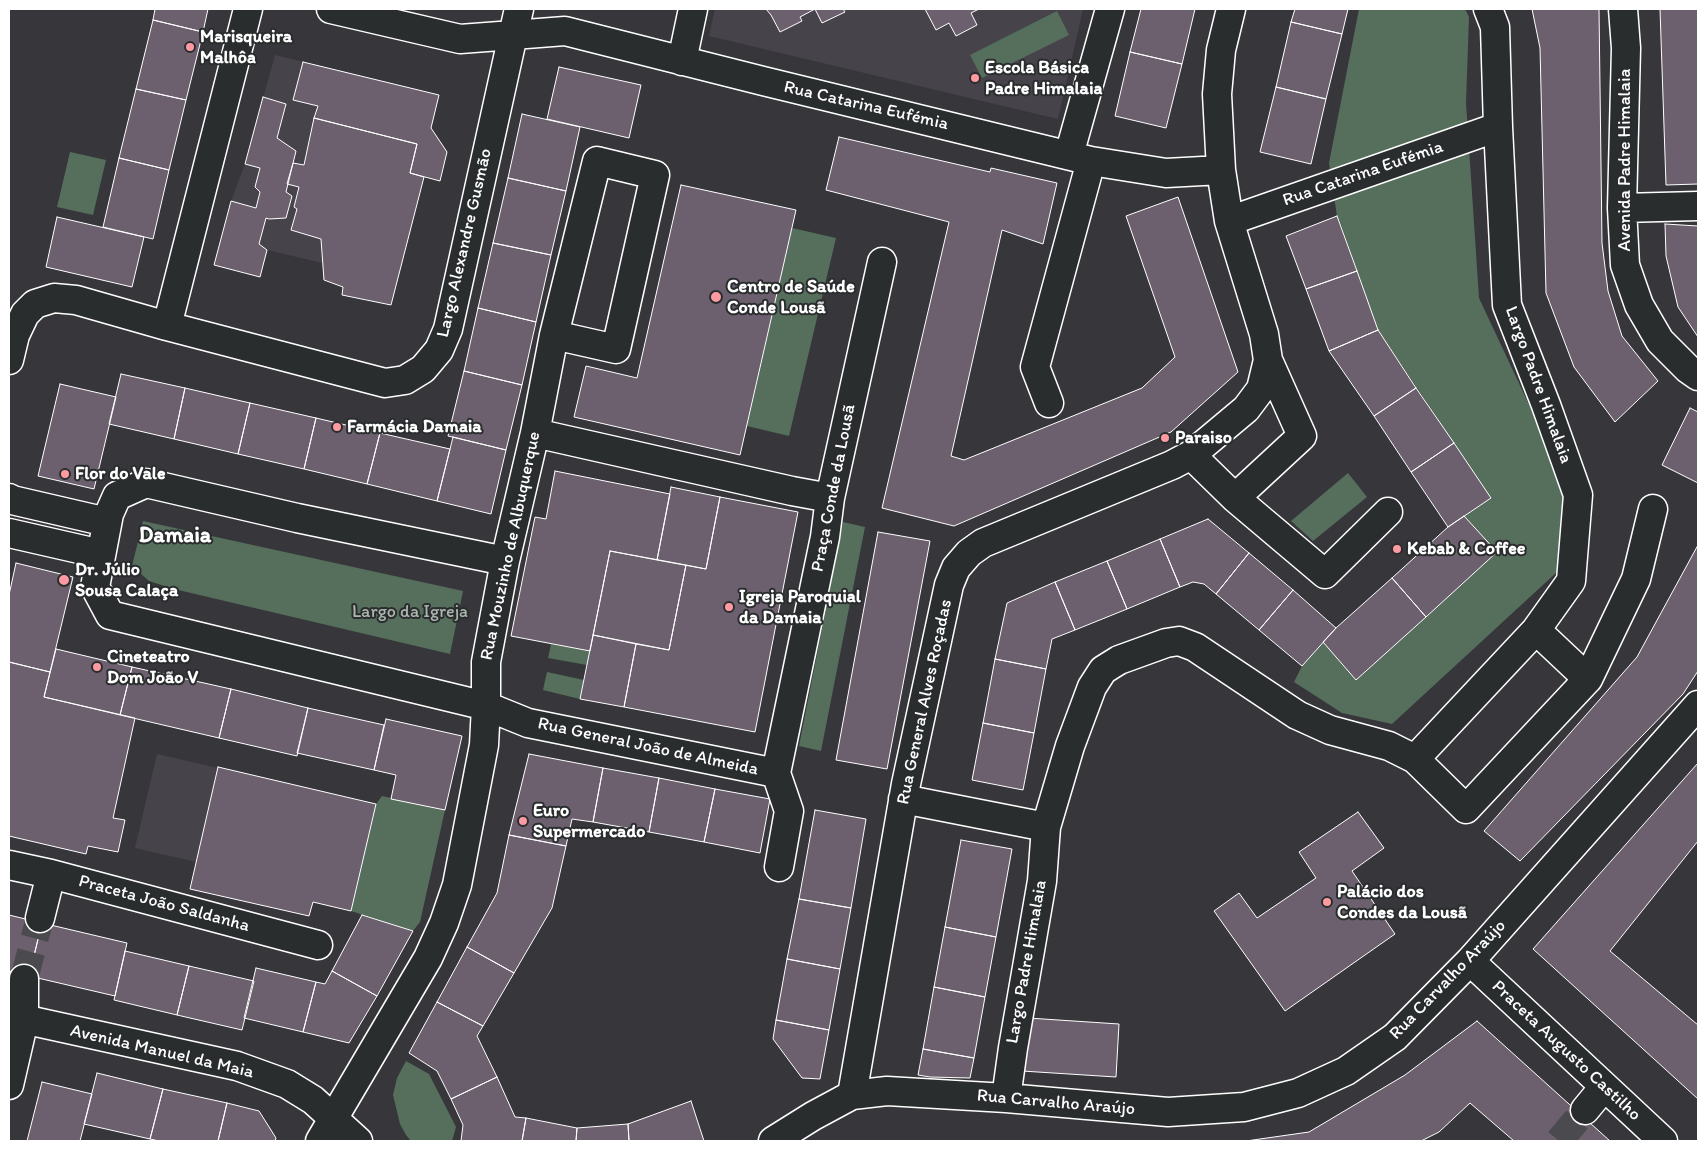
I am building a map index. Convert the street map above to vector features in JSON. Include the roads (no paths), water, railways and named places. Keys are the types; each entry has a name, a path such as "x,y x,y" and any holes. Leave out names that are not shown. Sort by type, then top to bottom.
{"street":[{"path":"167,326 248,9"},
{"path":"331,9 460,39 516,22"},
{"path":"682,61 693,9"},
{"path":"1049,403 1034,367 1080,158 1110,9"},
{"path":"1231,9 1221,50 1217,94 1221,170 1229,221 1264,334 1268,360 1302,436 1235,498"},
{"name":"Largo Padre Himalaia","path":"1415,759 1536,630 1571,581 1578,495 1546,404 1507,305 1495,27 1488,9"},
{"name":"Avenida Padre Himalaia","path":"1623,9 1626,48 1622,208 1624,265 1639,305 1660,341 1688,369 1698,376"},
{"name":"Largo Alexandre Gusmão","path":"9,360 15,336 25,314 35,304 54,298 76,300 167,326 385,383 405,380 423,369 439,350 448,329 516,22"},
{"name":"Rua Catarina Eufémia","path":"516,22 565,31 1080,158 1166,173 1221,170"},
{"name":"Rua Catarina Eufémia","path":"1229,221 1498,127"},
{"name":"Rua Mouzinho de Albuquerque","path":"320,1141 428,958 444,923 457,885 484,745 486,662 505,561 535,432 554,335 597,161 655,175 616,349 554,335"},
{"path":"1622,208 1698,206"},
{"name":"Praça Conde da Lousã","path":"776,773 825,537 830,498 882,262"},
{"name":"Rua General Alves Roçadas","path":"852,1095 903,799 950,585 956,568 969,553 984,543 1172,465 1191,454 1246,409 1261,389 1268,360"},
{"path":"535,432 830,498"},
{"path":"1191,454 1235,498 1325,574 1388,512"},
{"path":"486,706 110,615 95,588 107,522 117,496 146,483 297,518 505,561"},
{"path":"9,498 107,522"},
{"name":"Largo Padre Himalaia","path":"1006,1098 1042,881 1046,827 1070,746 1092,687 1103,670 1119,660 1166,643 1179,641 1195,647 1297,715 1330,730 1389,746 1415,759 1466,809 1588,679 1636,579 1653,510"},
{"path":"9,533 101,554"},
{"path":"1536,630 1588,679"},
{"name":"Rua General João de Almeida","path":"486,706 528,723 776,773 789,811 779,868"},
{"name":"Rua Carvalho Araújo","path":"772,1141 852,1095 887,1092 1006,1098 1168,1112 1244,1107 1298,1093 1346,1071 1395,1037 1470,961 1698,706"},
{"path":"903,799 1046,827"},
{"name":"Praceta João Saldanha","path":"9,865 51,874 318,945"},
{"path":"40,918 51,874"},
{"name":"Praceta Augusto Castilho","path":"1470,961 1663,1141"},
{"path":"9,1085 24,979"},
{"name":"Avenida Manuel da Maia","path":"17,1018 237,1066 287,1084 313,1100 333,1118"},
{"path":"1586,1110 1604,1087"},
{"path":"333,1118 358,1141"}],"tunnel":[{"path":"24,979 40,918"},
{"path":"1559,1141 1585,1110"}],"place":[{"name":"Marisqueira Malhôa","path":"190,47"},
{"name":"Escola Básica Padre Himalaia","path":"975,78"},
{"name":"Centro de Saúde Conde Lousã","path":"716,297"},
{"name":"Farmácia Damaia","path":"337,427"},
{"name":"Paraiso","path":"1165,438"},
{"name":"Flor do Vale","path":"65,474"},
{"name":"Kebab & Coffee","path":"1397,549"},
{"name":"Dr. Júlio Sousa Calaça","path":"64,580"},
{"name":"Igreja Paroquial da Damaia","path":"729,607"},
{"name":"Cineteatro Dom João V","path":"97,667"},
{"name":"Euro Supermercado","path":"523,821"},
{"name":"Palácio dos Condes da Lousã","path":"1327,902"}],"district":[{"name":"Damaia","path":"175,536"}],"park label":[{"name":"Largo da Igreja","path":"410,612"}]}
